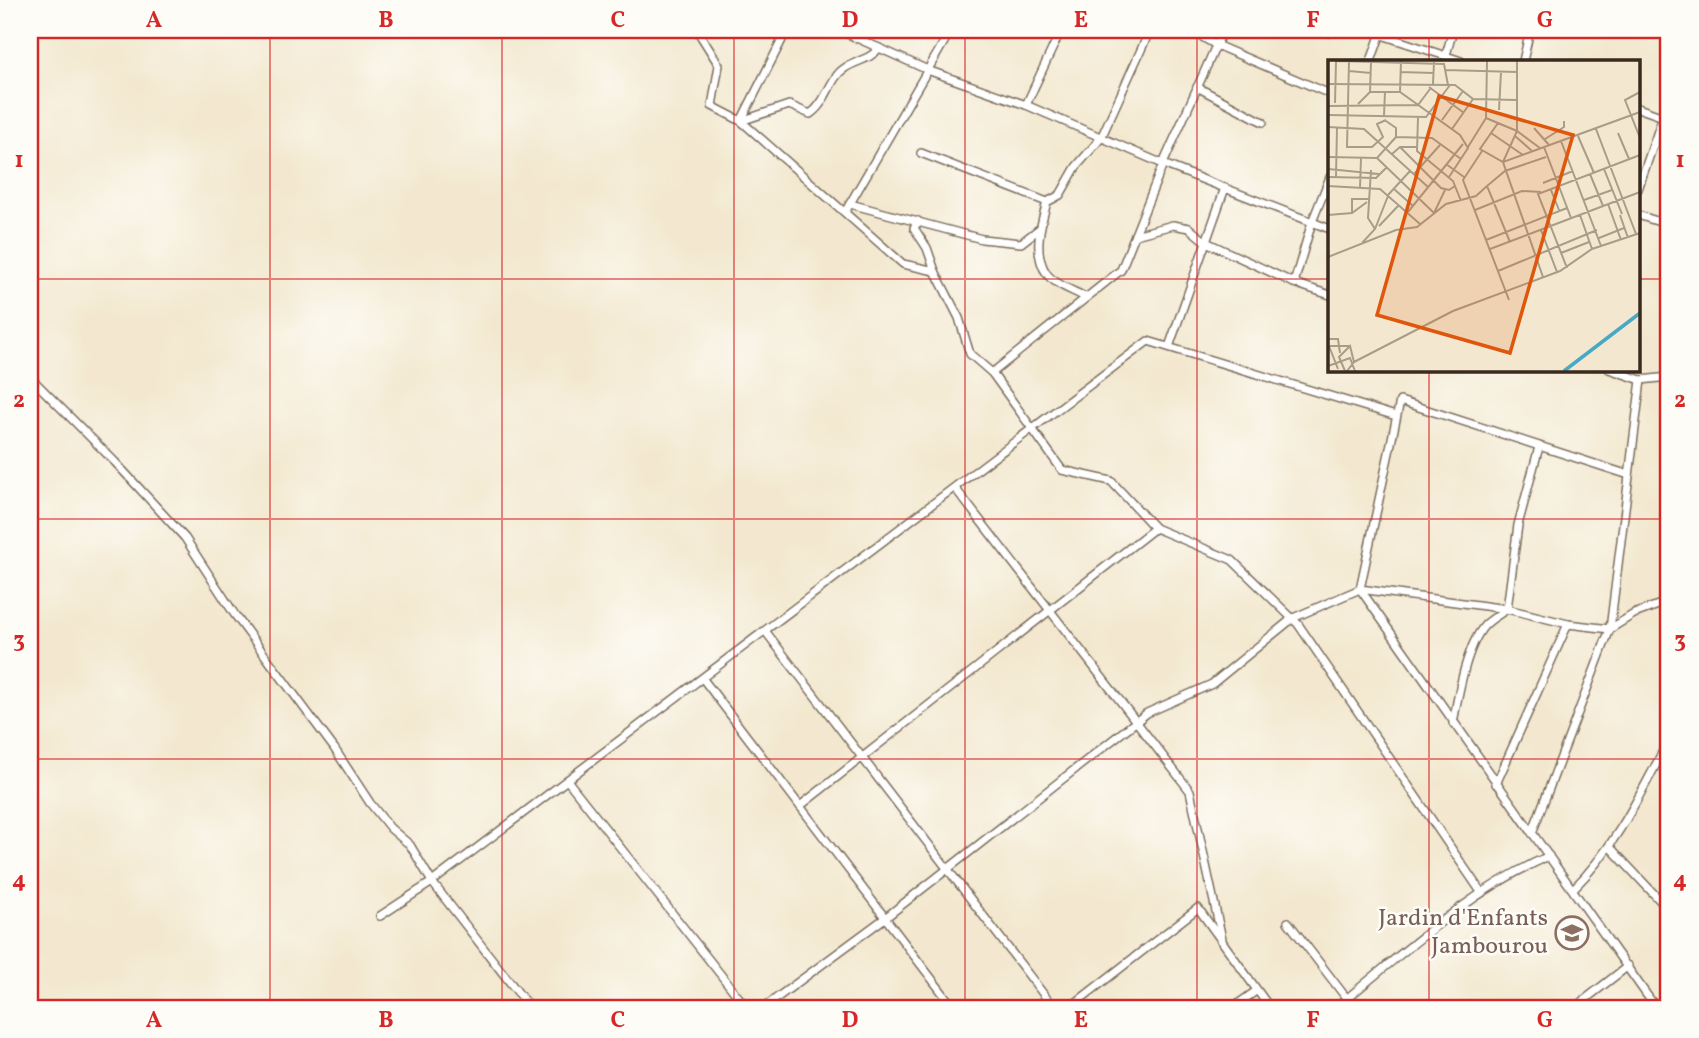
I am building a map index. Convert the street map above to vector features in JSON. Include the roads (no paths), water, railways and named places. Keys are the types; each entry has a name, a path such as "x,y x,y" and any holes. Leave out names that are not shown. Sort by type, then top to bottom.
{"street":[{"path":"697,30 719,65 712,106 741,121 776,155 904,264 936,271"},
{"path":"741,121 786,30"},
{"path":"839,30 930,71 1026,105 1163,164 1328,228"},
{"path":"859,39 863,30"},
{"path":"845,212 930,71 951,30"},
{"path":"1026,105 1061,30"},
{"path":"1085,297 1048,276 1042,265 1039,229 1047,202 1060,195 1076,167 1101,138 1150,30"},
{"path":"1190,30 1328,93"},
{"path":"992,373 1121,270 1163,164 1223,30"},
{"path":"1446,55 1453,30"},
{"path":"1523,60 1530,30"},
{"path":"1371,60 1382,32 1458,60"},
{"path":"741,121 789,105 810,114 818,108 843,69 874,55 879,48"},
{"path":"1197,88 1264,122"},
{"path":"1640,184 1666,118 1669,99"},
{"path":"1640,109 1666,118"},
{"path":"921,153 1047,202"},
{"path":"1294,282 1312,222 1328,182"},
{"path":"1169,347 1225,188"},
{"path":"850,204 982,239 1021,243 1039,229"},
{"path":"1640,216 1669,225"},
{"path":"918,221 914,228 927,248 959,318 970,354 992,373 1062,470 1111,481 1156,527 1232,559 1293,618 1481,892"},
{"path":"1135,235 1173,225 1189,228 1206,242 1294,282 1328,294"},
{"path":"380,916 432,881 766,632 1148,341 1396,416"},
{"path":"1615,371 1641,380 1669,377"},
{"path":"30,377 116,462 185,538 235,615 334,748 370,803 418,855 432,881 530,1008"},
{"path":"1532,833 1611,629 1641,380"},
{"path":"1629,475 1400,401 1360,589 1657,1008"},
{"path":"1453,723 1461,683 1476,639 1485,625 1507,609 1518,525 1539,447"},
{"path":"955,488 1190,791 1222,939"},
{"path":"800,806 1156,527"},
{"path":"763,1008 885,918 1147,713 1212,684 1293,618 1360,589 1507,609 1567,624 1611,629 1634,614 1669,601"},
{"path":"1496,784 1567,624"},
{"path":"766,632 1054,1008"},
{"path":"703,679 949,1006"},
{"path":"1573,889 1592,871 1609,846 1664,750"},
{"path":"567,780 747,1008"},
{"path":"1609,846 1669,910"},
{"path":"1335,1008 1435,925 1481,892 1514,872 1549,856"},
{"path":"1069,1008 1198,908 1270,1008"},
{"path":"1288,922 1354,1008"},
{"path":"1574,1008 1628,966"},
{"path":"1232,1008 1256,991"}],"place":[{"name":"Jardin d'Enfants Jambourou","path":"1572,933"}]}
